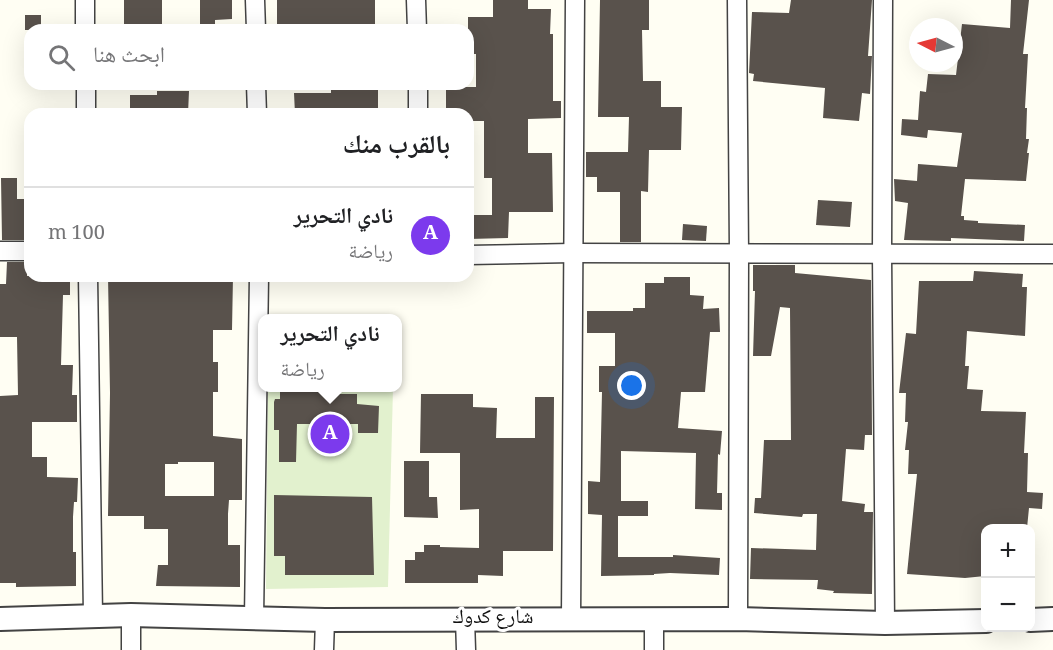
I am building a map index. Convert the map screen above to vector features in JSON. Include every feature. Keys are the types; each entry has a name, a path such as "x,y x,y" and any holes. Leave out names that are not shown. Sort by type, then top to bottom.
{"street":[{"path":"85,0 85,24"},
{"path":"255,0 256,24"},
{"path":"416,0 417,24"},
{"path":"571,619 575,0"},
{"path":"736,0 739,253 738,619"},
{"path":"883,0 882,254 885,623"},
{"path":"86,90 86,108"},
{"path":"256,90 257,108"},
{"path":"418,90 418,108"},
{"path":"0,251 24,251"},
{"path":"474,255 1053,254"},
{"path":"88,282 93,615"},
{"path":"258,314 259,282"},
{"path":"254,618 258,344"},
{"path":"130,650 131,615"},
{"name":"شارع كدوك","path":"0,618 131,615 325,620 738,619 885,623 981,621"},
{"path":"465,619 466,650"},
{"path":"654,619 654,650"},
{"path":"1035,620 1053,619"},
{"path":"324,650 325,620"}],"green space":[{"path":"268,392 393,392 388,587 266,589"}],"building":[{"path":"124,0 162,0 162,24 124,24"},
{"path":"200,0 232,0 232,19 215,20 215,24 200,24"},
{"path":"277,0 375,0 375,24 277,24"},
{"path":"493,0 528,0 528,9 551,9 553,101 561,101 561,118 528,119 528,153 552,153 553,212 509,212 508,238 474,239 474,215 492,215 492,178 484,178 484,121 474,121 474,108 446,108 446,90 474,90 476,87 474,24 468,24 468,17 493,17"},
{"path":"600,0 649,0 649,30 642,30 643,81 661,81 661,107 682,107 681,150 649,150 648,192 641,191 641,242 620,242 620,192 597,192 597,177 586,177 586,152 628,152 629,117 598,117"},
{"path":"791,0 872,0 868,56 872,56 870,94 862,93 859,121 823,118 825,88 753,81 754,74 749,73 752,12 789,13"},
{"path":"1011,0 1029,0 1023,54 1028,54 1025,108 1027,108 1026,139 1029,139 1027,153 1029,153 1026,181 965,179 961,216 964,216 964,220 978,221 978,223 1025,225 1024,241 951,238 951,241 904,240 908,203 895,201 894,179 917,181 918,164 957,167 962,133 928,130 927,138 901,135 902,119 918,120 920,91 926,92 928,74 956,75 956,72 963,72 963,24 1010,28"},
{"path":"25,15 41,15 41,24 25,24"},
{"path":"331,90 378,90 378,108 295,108 294,93 331,93"},
{"path":"157,91 189,91 188,108 130,108 130,95 157,95"},
{"path":"1,178 17,178 17,199 24,199 24,240 2,240"},
{"path":"818,200 852,202 850,227 816,225"},
{"path":"683,224 707,226 706,241 682,240"},
{"path":"7,262 24,262 24,282 70,282 70,295 63,295 61,365 73,365 72,395 77,395 77,422 32,422 32,457 47,457 47,477 78,478 77,502 74,502 73,517 76,586 16,587 16,583 0,583 0,396 18,395 17,337 0,337 0,284 6,284"},
{"path":"753,265 795,265 795,273 871,280 872,435 865,435 864,450 846,449 842,501 865,504 864,512 873,512 872,594 833,593 834,591 817,589 818,580 750,579 751,548 816,550 817,514 803,514 802,517 754,513 755,498 761,498 764,440 791,440 790,308 780,307 771,356 753,356 755,291 753,291"},
{"path":"974,271 1023,274 1022,287 1027,287 1025,336 967,331 965,366 969,366 967,389 983,390 981,411 1026,412 1024,453 1028,453 1027,492 1043,493 1042,509 1029,508 1027,524 981,524 981,576 965,578 907,574 917,474 908,474 909,450 905,450 908,422 905,422 906,393 899,393 906,333 916,334 919,281 973,281"},
{"path":"664,277 690,277 690,295 704,296 703,309 719,308 720,332 710,332 705,392 681,392 678,428 722,431 720,455 718,454 717,493 722,493 722,510 695,509 696,453 621,451 621,501 648,501 648,516 618,516 618,557 673,557 673,555 720,558 719,575 670,573 601,576 602,515 588,514 588,481 600,482 602,392 599,392 599,366 615,366 615,333 587,333 587,311 633,311 633,308 645,308 645,283 664,283"},
{"path":"108,282 233,282 232,330 213,330 213,362 218,362 218,392 213,392 213,436 242,439 242,500 229,500 228,514 228,545 240,545 240,587 156,586 158,565 168,565 168,529 144,529 144,516 108,516 110,393","holes":["214,462 214,496 165,496 165,464"]},
{"path":"280,392 357,394 357,404 379,406 378,433 358,433 358,424 297,424 296,462 279,462 279,430 274,430 274,402 275,399 280,399"},
{"path":"421,394 473,394 473,407 497,408 496,438 535,438 535,397 554,397 553,551 503,551 503,576 478,575 478,583 405,583 405,560 415,560 415,552 424,552 424,545 479,548 479,509 460,510 460,453 420,453"},
{"path":"404,461 429,461 429,497 437,497 438,518 404,517"},
{"path":"274,495 372,497 374,575 285,575 285,556 274,556"}],"place":[{"name":"نادي التحرير","path":"330,434"}]}
